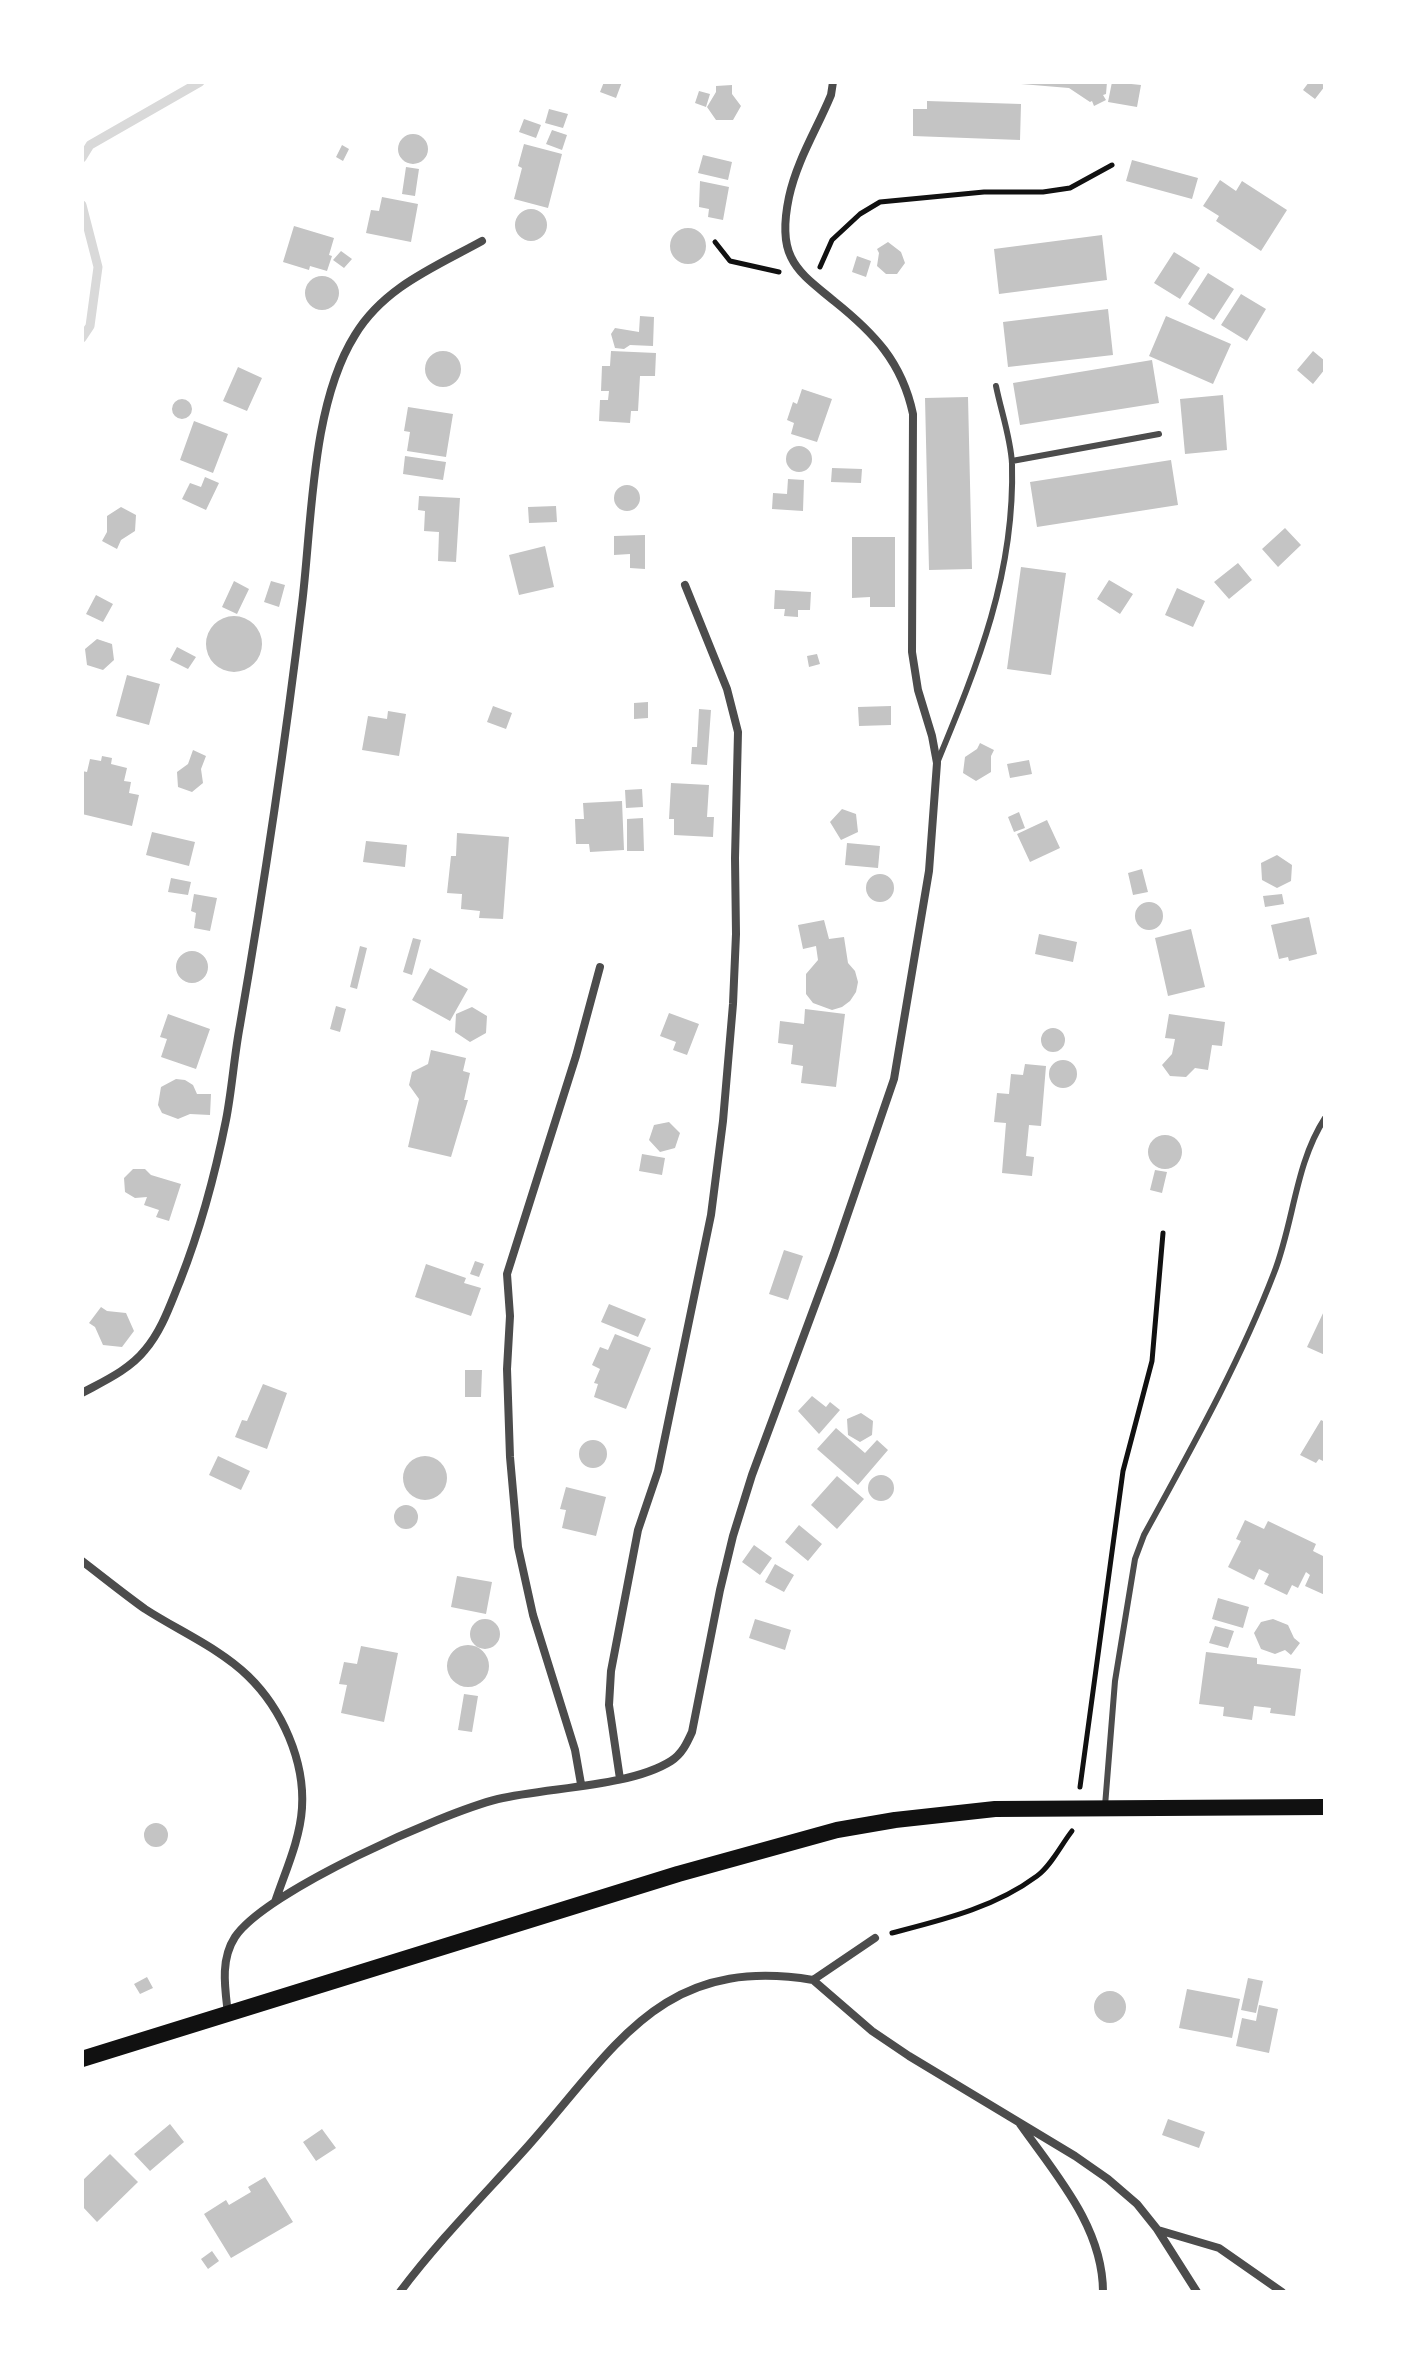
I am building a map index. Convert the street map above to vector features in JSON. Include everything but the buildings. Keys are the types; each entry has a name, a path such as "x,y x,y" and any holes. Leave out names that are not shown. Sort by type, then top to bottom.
{"main road":[{"path":"82,2059 678,1874 837,1830 995,1809 1325,1807"}],"street":[{"path":"228,2015 225,1987 227,1956 235,1938 246,1925 274,1903 349,1861 444,1817 496,1799 635,1776 672,1761 682,1752 692,1732 720,1590 737,1524 757,1460 872,1150 894,1079 929,871 937,763 918,690 912,652 913,414 910,399 900,369 887,352 847,311 801,273 792,259 785,235 794,177 831,95 833,82"},
{"path":"82,1393 121,1372 145,1351 165,1317 187,1261 226,1121 239,1026 254,953 302,604 315,471 330,395 346,350 373,309 398,286 482,241"},
{"path":"620,1779 609,1705 611,1671 638,1530 658,1471 711,1215 733,1004 738,732 727,689 685,585"},
{"path":"581,1784 575,1750 533,1615 518,1547 509,1428 507,1369 510,1316 507,1274 576,1056 600,967"},
{"path":"82,1561 144,1608 248,1676 269,1702 288,1735 297,1761 302,1809 297,1837 274,1903"},
{"path":"813,1980 875,1938"},
{"path":"400,2292 447,2234 636,2023 675,1997 700,1986 727,1978 760,1974 813,1980 872,2031 909,2056 1108,2179 1137,2204 1157,2229 1197,2292"},
{"path":"1017,2120 1082,2215 1098,2249 1103,2292"},
{"path":"1157,2229 1219,2248 1282,2292"}],"lane":[{"path":"937,763 980,660 1009,544 1012,461 996,386"},
{"path":"1012,461 1159,434"},
{"path":"1105,1809 1115,1681 1135,1559 1144,1535 1251,1333 1276,1268 1302,1166 1313,1136 1325,1118"}],"path":[{"path":"715,242 730,261 814,283 832,240 860,214 880,202 1070,188 1112,165"},
{"path":"875,1938 959,1916 1001,1897 1039,1874 1074,1829 1123,1471 1152,1361 1163,1233"}],"waterway":[{"path":"82,158 90,145 200,82"},
{"path":"82,205 98,267 90,326 82,338"}]}
